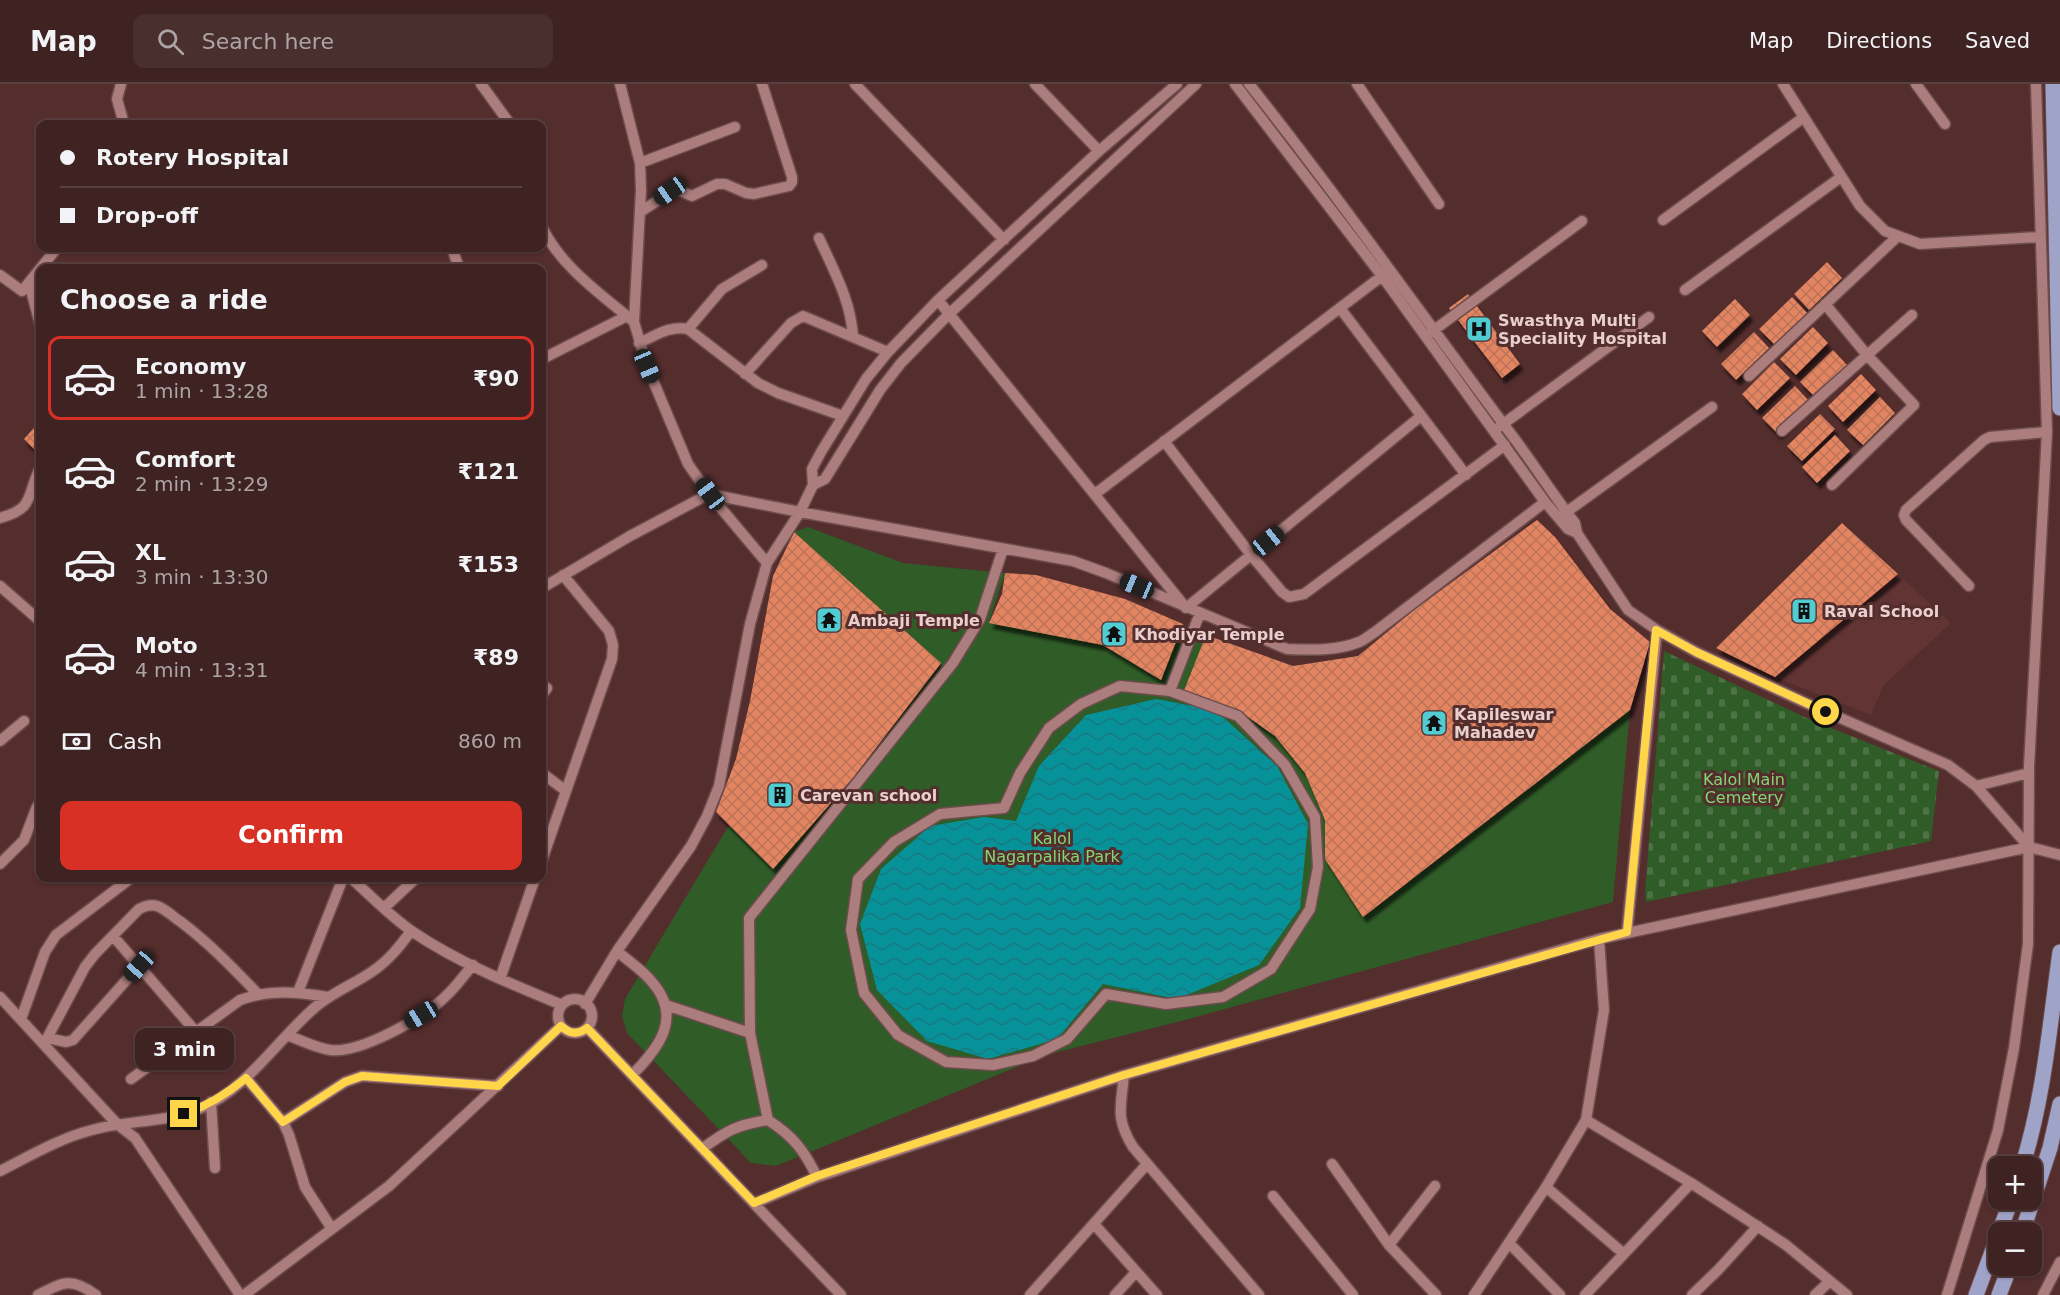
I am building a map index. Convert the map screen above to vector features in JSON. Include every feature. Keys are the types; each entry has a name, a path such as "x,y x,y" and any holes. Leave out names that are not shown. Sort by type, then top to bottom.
{"main road":[{"path":"2053,84 2060,408"},
{"path":"2025,1156 2043,1070 2060,952"},
{"path":"2026,1222 2050,1148 2060,1104"},
{"path":"1976,1295 1988,1264"},
{"path":"1999,1295 2006,1276"}],"street":[{"path":"121,84 117,99 123,120"},
{"path":"481,84 507,120"},
{"path":"620,84 640,163 640,212 630,319 688,464 767,563"},
{"path":"640,212 676,189 692,196 717,184 725,184 754,194 789,186 792,177 762,84"},
{"path":"855,84 1004,240"},
{"path":"1035,84 1099,151"},
{"path":"585,1004 616,951 692,846 707,816 718,786 750,624 767,563 800,512 813,486 812,469 866,379 888,352 938,300 1099,151 1177,84"},
{"path":"813,486 825,479 880,390 901,363 949,314 1196,84"},
{"path":"1234,84 1382,276 1431,333"},
{"path":"1249,84 1289,133 1563,515"},
{"path":"1357,84 1439,204"},
{"path":"1783,84 1860,206 1886,231 1920,244 2040,237"},
{"path":"1916,84 1945,124"},
{"path":"1947,1295 1998,1130 2014,1048 2028,944 2029,773 2047,432 2036,84"},
{"path":"1663,220 1804,117"},
{"path":"640,163 735,127"},
{"path":"1685,290 1841,177"},
{"path":"1431,333 1582,221"},
{"path":"546,234 554,249 574,271 630,319"},
{"path":"1749,376 1898,236"},
{"path":"819,238 847,300 852,317 853,337"},
{"path":"44,264 54,252"},
{"path":"688,329 722,289 762,265"},
{"path":"0,275 22,291 36,274"},
{"path":"1095,494 1382,276"},
{"path":"29,283 36,309"},
{"path":"938,300 1186,608"},
{"path":"1825,304 1867,355 1914,405 1832,484"},
{"path":"1340,308 1466,475"},
{"path":"1782,431 1912,315"},
{"path":"745,374 791,323 803,316 888,352"},
{"path":"1499,427 1649,317"},
{"path":"546,357 630,319"},
{"path":"639,344 666,330 680,327 688,329 758,383 778,393 843,416"},
{"path":"1563,515 1712,407"},
{"path":"1186,608 1421,416"},
{"path":"1499,427 1505,445 1545,502 1575,523 1577,533 1628,610 1656,630 1696,652 1948,765 1976,786 2029,847"},
{"path":"1969,586 1906,520 1904,515 1906,510 1984,440 1990,437 2047,432"},
{"path":"1164,441 1251,555 1282,592 1289,597 1304,594 1505,445"},
{"path":"0,518 19,512 26,506 36,479"},
{"path":"546,586 630,536 710,494 1073,561 1287,649 1304,650 1339,647 1360,642 1545,502"},
{"path":"768,1120 750,1033 749,918 953,663 980,619 1003,549"},
{"path":"546,848 612,659 613,645 609,631 563,575"},
{"path":"0,586 36,618"},
{"path":"1170,691 1200,613"},
{"path":"1627,932 1656,630"},
{"path":"1120,686 1170,691 1238,716 1286,765 1315,817 1318,867 1310,909 1271,969 1223,997 1166,1004 1106,994 1066,1039 1033,1056 993,1065 946,1062 898,1035 864,993 851,930 858,879 894,842 940,814 1004,808 1020,773 1049,728 1081,704 1120,686"},
{"path":"0,741 24,721"},
{"path":"1976,786 2029,773"},
{"path":"546,776 566,791"},
{"path":"0,864 24,840 36,809"},
{"path":"754,1203 817,1176 1124,1075 1599,939 2029,847 2060,855"},
{"path":"21,1019 45,952 56,935 126,882"},
{"path":"298,992 342,882"},
{"path":"355,882 411,931 500,979 562,1005"},
{"path":"384,908 412,882"},
{"path":"500,979 531,882"},
{"path":"46,1041 85,967 95,954 139,909 154,905 163,909 206,943 258,993"},
{"path":"0,1171 71,1136 117,1124 168,1119 201,1108 246,1078 286,1035 328,997 379,967 411,931"},
{"path":"113,936 196,1032"},
{"path":"1474,1295 1546,1187 1586,1120 1604,1010 1599,939"},
{"path":"616,951 653,982 666,1005 666,1029 652,1055 632,1075"},
{"path":"286,1035 331,1050 350,1049 366,1044 432,1008 447,996 473,965"},
{"path":"46,1041 73,1040 139,966"},
{"path":"131,1079 240,1000 258,993 298,992 328,997"},
{"path":"0,997 46,1041 117,1124 135,1138 242,1295 388,1186 561,1026"},
{"path":"575,999 585,1004 591,1014 591,1021 587,1028 574,1034 566,1031 558,1019 558,1012 562,1005 575,999"},
{"path":"666,1005 750,1033"},
{"path":"587,1028 841,1295"},
{"path":"1124,1075 1120,1119 1125,1134 1147,1164 1259,1295"},
{"path":"283,1122 345,1082 362,1076 498,1086"},
{"path":"246,1078 283,1122 305,1187 333,1229"},
{"path":"211,1102 215,1168"},
{"path":"703,1148 742,1124 768,1120 785,1131 805,1152 817,1176"},
{"path":"1586,1120 1758,1226 1786,1245 1847,1295"},
{"path":"1030,1295 1147,1164"},
{"path":"1332,1164 1389,1245 1436,1295"},
{"path":"1585,1295 1691,1184"},
{"path":"1389,1245 1435,1186"},
{"path":"1546,1187 1624,1254"},
{"path":"1273,1196 1353,1295"},
{"path":"1094,1224 1157,1295"},
{"path":"1692,1295 1758,1226"},
{"path":"1509,1242 1560,1295"},
{"path":"2043,1295 2060,1262"},
{"path":"1115,1295 1136,1272"},
{"path":"1815,1295 1830,1281"},
{"path":"38,1295 61,1283 72,1282 96,1295"}],"shaded area":[{"path":"1898,574 1951,623 1883,686 1871,715 1775,677"}],"green space":[{"name":"Kalol Nagarpalika Park","path":"808,527 903,563 1005,573 989,622 1103,645 1161,680 1183,624 1206,635 1183,693 1237,709 1275,736 1305,773 1325,820 1325,859 1363,917 1630,710 1613,902 1185,1020 1046,1055 776,1166 751,1163 627,1033 622,1016 625,999 729,825 773,869 852,779 941,664 794,532"},
{"name":"Kalol Main Cemetery","path":"1664,651 1811,720 1939,771 1931,841 1646,902"}],"water":[{"path":"1156,699 1215,710 1277,766 1308,824 1300,908 1259,965 1177,999 1103,984 1057,1039 988,1059 927,1041 877,990 860,924 881,869 930,826 984,817 1016,821 1039,766 1086,715"}],"building":[{"path":"1827,262 1842,278 1809,310 1794,294"},
{"path":"1468,294 1520,364 1502,378 1449,308"},
{"path":"1792,297 1807,313 1775,345 1759,329"},
{"path":"1735,299 1750,315 1717,347 1702,331"},
{"path":"1813,327 1828,343 1796,375 1780,359"},
{"path":"1754,332 1769,348 1736,380 1721,364"},
{"path":"1833,350 1848,366 1816,398 1800,382"},
{"path":"1774,362 1790,378 1757,410 1742,394"},
{"path":"1861,374 1876,390 1843,422 1828,406"},
{"path":"1795,386 1810,402 1778,434 1762,418"},
{"path":"1880,397 1895,413 1863,445 1847,430"},
{"path":"1820,414 1835,429 1802,461 1787,446"},
{"path":"36,426 36,451 24,439"},
{"path":"1835,435 1850,451 1817,483 1802,467"},
{"name":"Kapileswar Mahadev","path":"1537,520 1555,537 1610,609 1650,642 1630,710 1363,917 1325,859 1325,820 1305,773 1275,736 1237,709 1183,693 1206,635 1293,666 1358,656 1414,610"},
{"name":"Raval School","path":"1842,523 1898,574 1775,677 1716,648"},
{"name":"Ambaji Temple","path":"794,532 941,663 852,779 773,869 716,812 736,759 750,701 773,576"},
{"name":"Khodiyar Temple","path":"1005,573 1036,575 1125,599 1183,624 1161,680 1103,645 989,623 1002,594"}],"place":[{"name":"Swasthya Multi Speciality Hospital","path":"1479,329"},
{"name":"Raval School","path":"1804,611"},
{"name":"Ambaji Temple","path":"829,620"},
{"name":"Khodiyar Temple","path":"1114,634"},
{"name":"Kapileswar Mahadev","path":"1434,723"},
{"name":"Carevan school","path":"780,795"}],"route":[{"path":"184,1114 201,1108 246,1078 283,1122 345,1082 362,1076 498,1086 561,1026 574,1034 587,1028 754,1203 817,1176 1124,1075 1627,932 1656,630 1696,652 1826,712"}]}
